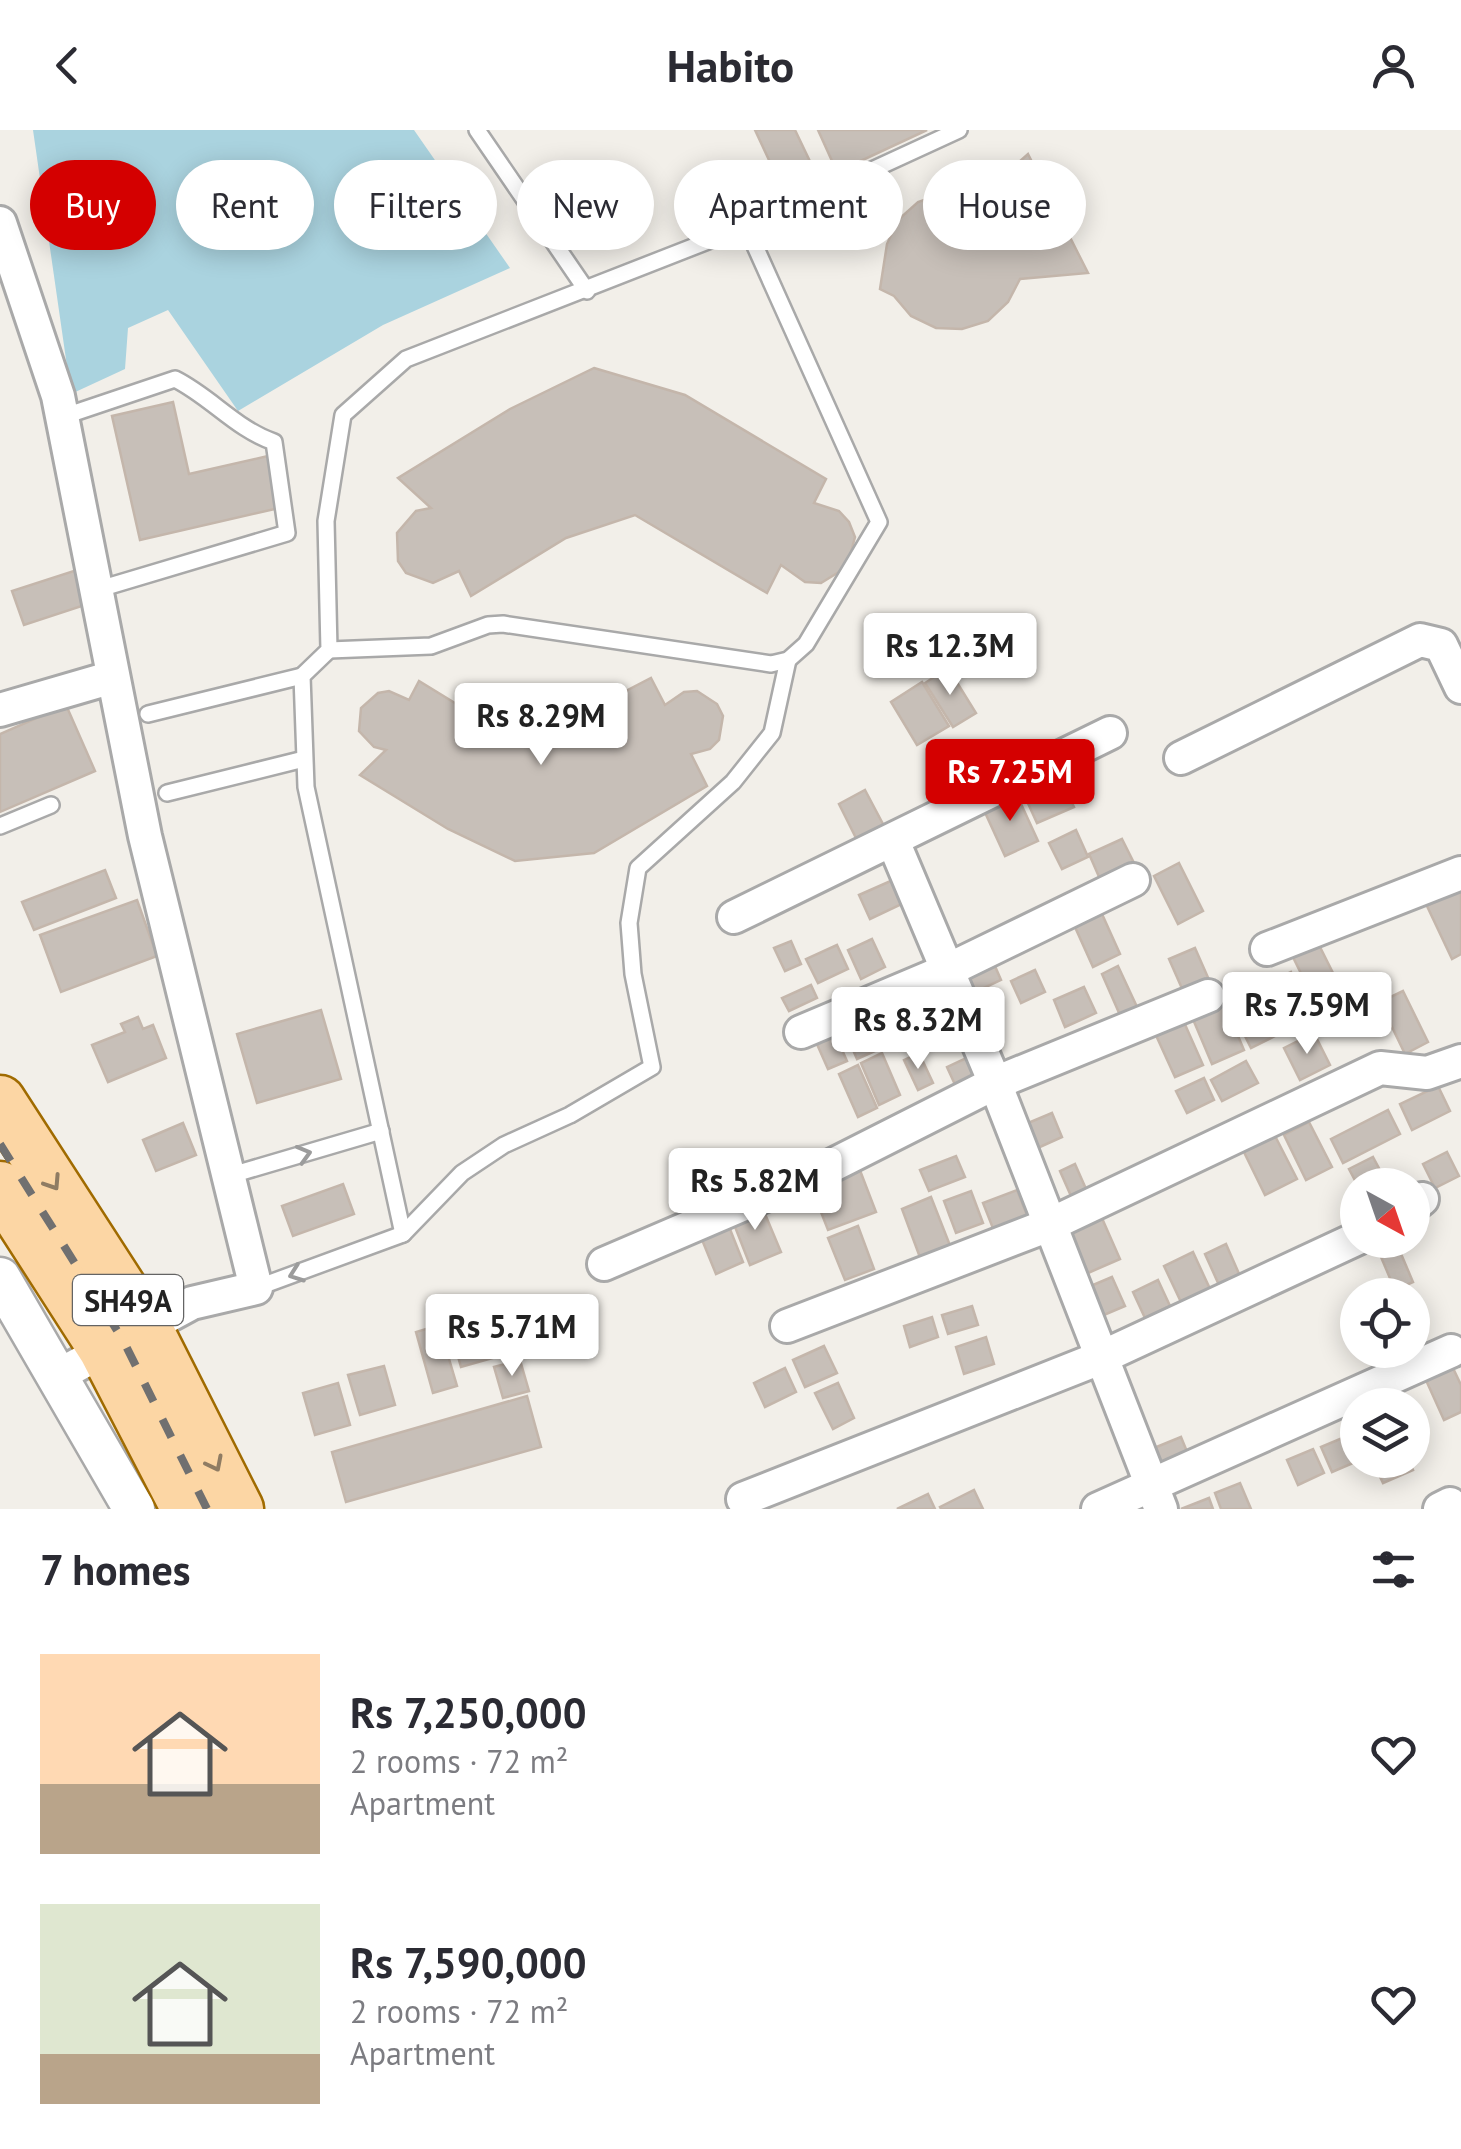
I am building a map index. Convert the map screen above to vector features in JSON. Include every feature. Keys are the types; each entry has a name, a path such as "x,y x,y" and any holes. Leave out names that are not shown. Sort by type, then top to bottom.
{"main road":[{"name":"SH49A","path":"0,1101 125,1338 238,1509"},
{"name":"SH49A","path":"0,1187 125,1338 187,1509"}],"street":[{"path":"0,223 62,417 145,836 256,1288 192,1303 57,1376"},
{"path":"1181,758 1420,640 1441,646 1461,688"},
{"path":"0,710 114,677"},
{"path":"734,917 1110,734"},
{"path":"893,841 996,1083 1156,1499"},
{"path":"1266,949 1461,872"},
{"path":"801,1032 948,970 1133,880"},
{"path":"604,1264 821,1171 996,1083 1208,996"},
{"path":"787,1326 1050,1224 1380,1068 1427,1073 1461,1061"},
{"path":"743,1499 1100,1358 1340,1246"},
{"path":"0,1278 134,1509"},
{"path":"1098,1509 1156,1499 1451,1352"}],"lane":[{"path":"477,130 588,291"},
{"path":"892,160 959,130"},
{"path":"329,650 326,522 343,415 406,358 688,250"},
{"path":"148,714 302,676 329,650 431,646 488,624 771,664 788,660 806,644 879,522 757,250"},
{"path":"62,417 175,379 199,392 251,434 274,442 288,533 96,590"},
{"path":"256,1288 402,1234 462,1173 490,1154 652,1068 633,974 628,923 638,868 733,782 772,733 788,660"},
{"path":"302,676 304,759 402,1234"},
{"path":"167,793 304,759"},
{"path":"0,826 51,805"},
{"path":"228,1176 381,1131"}],"water":[{"path":"33,130 414,130 435,160 334,160 334,250 497,249 510,268 383,325 238,411 168,310 128,328 125,369 71,394 50,250 156,250 156,160 37,160"}],"building":[{"path":"755,130 795,130 809,160 769,160"},
{"path":"818,130 927,130 863,160 832,160"},
{"path":"923,200 923,250 1076,250 1088,273 1020,279 1008,302 988,321 962,329 936,328 911,316 894,296 880,289 886,250 903,250 903,216"},
{"path":"594,368 685,395 826,479 814,503 839,511 849,522 855,537 847,567 821,583 805,582 781,565 767,593 635,515 566,538 471,596 459,571 433,583 406,573 398,561 397,533 416,511 431,508 398,478 510,409"},
{"path":"173,402 189,474 268,456 279,508 140,540 112,416"},
{"path":"83,568 94,602 24,625 12,591"},
{"path":"948,668 976,713 953,727 925,683"},
{"path":"651,678 665,705 684,692 697,691 717,704 723,716 719,740 710,749 691,754 707,786 594,853 515,861 448,829 360,775 386,750 374,747 359,731 361,708 378,693 389,691 409,700 419,681 494,727 543,734"},
{"path":"922,682 949,726 917,745 891,702"},
{"path":"66,705 95,771 0,812 0,734"},
{"path":"1063,783 1074,807 1037,823 1026,799"},
{"path":"865,790 884,826 857,840 839,804"},
{"path":"1016,793 1038,841 1005,856 983,808"},
{"path":"1076,830 1088,857 1062,869 1049,843"},
{"path":"1122,839 1134,863 1100,879 1089,854"},
{"path":"1179,863 1203,911 1178,924 1154,876"},
{"path":"105,870 116,898 34,930 22,902"},
{"path":"893,880 904,903 870,919 859,895"},
{"path":"1461,889 1461,954 1452,959 1427,906"},
{"path":"137,900 157,956 61,992 40,935"},
{"path":"1102,914 1120,954 1093,967 1075,927"},
{"path":"872,939 885,967 861,979 848,950"},
{"path":"791,941 801,964 785,971 774,948"},
{"path":"1318,943 1346,999 1320,1012 1292,955"},
{"path":"837,945 848,969 818,983 806,959"},
{"path":"1195,948 1210,982 1184,993 1169,959"},
{"path":"991,957 1001,980 973,993 962,970"},
{"path":"1118,966 1137,1007 1120,1015 1102,974"},
{"path":"1035,970 1045,992 1021,1003 1011,981"},
{"path":"1291,972 1313,1014 1284,1028 1263,986"},
{"path":"811,985 817,998 789,1011 782,998"},
{"path":"930,986 949,1027 930,1035 932,1041 921,1046 896,1001"},
{"path":"1084,987 1096,1013 1065,1027 1054,1000"},
{"path":"1255,989 1277,1035 1251,1048 1228,1002"},
{"path":"1403,991 1428,1042 1405,1054 1380,1002"},
{"path":"1224,1003 1244,1050 1212,1064 1192,1017"},
{"path":"321,1010 341,1079 257,1103 237,1034"},
{"path":"138,1017 143,1029 153,1025 166,1058 108,1082 92,1045 125,1032 121,1024"},
{"path":"863,1018 877,1050 857,1059 843,1027"},
{"path":"1183,1020 1203,1065 1175,1077 1155,1033"},
{"path":"1314,1033 1330,1065 1300,1080 1284,1048"},
{"path":"835,1034 847,1061 828,1069 816,1042"},
{"path":"882,1053 900,1095 879,1105 861,1063"},
{"path":"919,1053 933,1083 918,1090 904,1060"},
{"path":"975,1054 986,1078 958,1091 947,1067"},
{"path":"1246,1061 1258,1083 1222,1101 1211,1080"},
{"path":"858,1065 877,1108 858,1117 839,1074"},
{"path":"1204,1078 1214,1100 1187,1113 1176,1091"},
{"path":"1438,1086 1450,1111 1412,1130 1400,1104"},
{"path":"1388,1110 1400,1134 1343,1163 1331,1139"},
{"path":"1052,1113 1062,1137 1031,1151 1021,1126"},
{"path":"1309,1122 1332,1167 1306,1180 1284,1135"},
{"path":"183,1123 196,1155 156,1171 143,1140"},
{"path":"1273,1132 1297,1179 1265,1195 1242,1148"},
{"path":"1447,1152 1459,1176 1435,1188 1430,1168 1423,1164"},
{"path":"956,1156 965,1177 929,1191 920,1170"},
{"path":"1373,1157 1379,1168 1351,1168"},
{"path":"856,1160 876,1212 828,1230 808,1179"},
{"path":"1075,1164 1086,1189 1071,1196 1060,1171"},
{"path":"343,1184 354,1214 293,1236 282,1206"},
{"path":"1017,1190 1030,1223 996,1236 983,1203"},
{"path":"971,1191 983,1223 956,1233 944,1201"},
{"path":"931,1197 951,1248 921,1260 902,1209"},
{"path":"760,1202 781,1252 750,1265 730,1214"},
{"path":"724,1214 743,1262 716,1274 696,1225"},
{"path":"1101,1216 1120,1259 1088,1273 1077,1248 1066,1253 1058,1235"},
{"path":"858,1226 874,1269 845,1280 828,1238"},
{"path":"1226,1244 1240,1276 1219,1285 1205,1254"},
{"path":"1193,1252 1210,1289 1181,1302 1164,1266"},
{"path":"1381,1258 1403,1258 1411,1278 1390,1278"},
{"path":"1112,1277 1125,1306 1099,1317 1086,1288"},
{"path":"1158,1280 1170,1306 1145,1318 1133,1292"},
{"path":"494,1305 507,1354 461,1367 447,1318"},
{"path":"972,1306 978,1325 948,1334 942,1315"},
{"path":"932,1317 938,1337 910,1347 904,1326"},
{"path":"439,1325 457,1386 433,1393 416,1332"},
{"path":"986,1337 994,1364 964,1374 956,1347"},
{"path":"824,1346 837,1373 805,1387 793,1360"},
{"path":"520,1360 529,1391 503,1398 494,1367"},
{"path":"384,1366 395,1405 360,1415 348,1375"},
{"path":"1452,1366 1461,1385 1461,1412 1444,1420 1425,1378"},
{"path":"785,1368 796,1392 765,1407 754,1383"},
{"path":"338,1383 350,1425 315,1435 303,1393"},
{"path":"838,1383 854,1418 833,1429 815,1393"},
{"path":"527,1396 541,1447 346,1502 332,1452"},
{"path":"1181,1437 1190,1459 1162,1469 1154,1448"},
{"path":"1340,1439 1340,1469 1332,1472 1321,1447"},
{"path":"1313,1449 1324,1473 1298,1485 1287,1460"},
{"path":"1240,1483 1251,1509 1221,1509 1215,1493"},
{"path":"974,1490 983,1509 941,1509 940,1507"},
{"path":"928,1494 935,1509 897,1509"},
{"path":"1209,1498 1213,1509 1181,1509"}],"railway":[{"path":"0,1144 123,1340 207,1509"}]}
